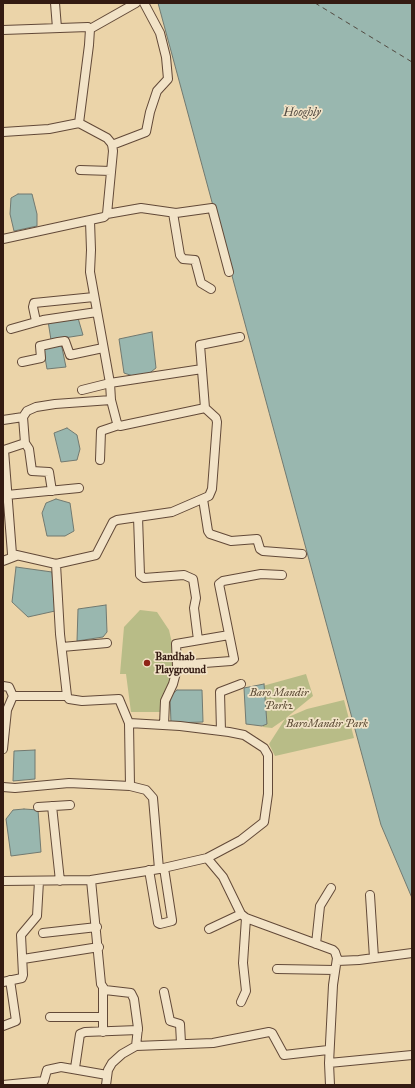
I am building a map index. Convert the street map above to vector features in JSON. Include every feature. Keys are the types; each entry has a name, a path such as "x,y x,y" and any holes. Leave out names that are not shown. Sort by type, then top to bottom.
{"street":[{"path":"55,3 57,28"},
{"path":"3,30 86,27 90,29 136,3"},
{"path":"112,145 146,132 150,112 157,91 168,80 166,57 160,33 144,3"},
{"path":"78,123 90,29"},
{"path":"3,132 49,129 78,123 108,138 112,145 107,214"},
{"path":"80,170 111,171"},
{"path":"3,239 90,221 104,217 107,214 144,208 173,213 213,208 228,272"},
{"path":"173,213 180,256 195,260 201,283 211,288"},
{"path":"90,221 90,269 110,383 111,400 119,426"},
{"path":"36,321 33,307 34,303 94,297"},
{"path":"11,329 36,321 97,312"},
{"path":"25,443 4,449 12,554 56,564 96,555 113,522 178,510 209,496 212,489 217,422 216,418 205,408 200,345 240,337"},
{"path":"22,362 41,358 40,346 58,342 65,341 70,355 103,348"},
{"path":"82,390 110,383 202,369"},
{"path":"52,491 49,472 32,471 29,449 25,443 23,417 27,411 36,407 111,400"},
{"path":"100,460 100,431 205,408"},
{"path":"3,420 23,417"},
{"path":"7,495 79,488"},
{"path":"203,499 208,531 210,534 231,540 257,539 260,549 263,551 302,554"},
{"path":"138,517 140,575 144,578 184,574 192,579 196,598 194,608 198,640"},
{"path":"3,562 16,556"},
{"path":"56,564 67,696"},
{"path":"177,666 233,660 219,584 223,581 261,574 282,575"},
{"path":"164,725 165,701 174,682 177,666 176,644 229,635"},
{"path":"62,647 107,643"},
{"path":"221,731 220,692 241,684"},
{"path":"3,686 9,687 13,696 7,710 3,749"},
{"path":"13,696 67,696 69,699 82,701 119,699 129,723 130,786"},
{"path":"3,881 91,880 162,868 208,858 242,840 263,824 268,794 268,755 264,748 244,735 164,725 129,723"},
{"path":"3,787 15,788 69,783 130,786 146,790 154,798 162,868 172,922 158,923 149,870"},
{"path":"38,807 70,805"},
{"path":"52,806 60,881"},
{"path":"208,858 222,877 244,916 243,963 246,991 241,1002"},
{"path":"91,880 103,988 103,1032"},
{"path":"3,1026 16,1021 7,981 22,978 23,975 21,935 37,916 39,881"},
{"path":"316,944 320,906 331,888"},
{"path":"370,895 374,958"},
{"path":"209,929 244,916 333,950 337,955 328,1050 330,1085"},
{"path":"43,933 96,927"},
{"path":"23,958 99,947"},
{"path":"337,961 412,953"},
{"path":"277,968 335,970"},
{"path":"103,988 105,990 131,993 134,999 138,1030 136,1046"},
{"path":"164,992 170,1020 180,1024 181,1043"},
{"path":"50,1017 103,1017"},
{"path":"74,1068 79,1036 85,1032 138,1030"},
{"path":"106,1085 108,1070 117,1059 136,1046 181,1043 213,1043 269,1032 272,1033 284,1055 328,1050"},
{"path":"329,1063 412,1055"},
{"path":"3,1085 44,1081 48,1070 61,1067 74,1068 107,1075"}],"green space":[{"name":"Bandhab Playground","path":"140,610 157,612 169,630 174,652 171,680 160,712 131,712 126,674 120,674 124,627"},
{"name":"BaroMandir Park","path":"306,674 313,696 286,718 307,709 344,700 354,738 275,756 269,744 285,719 272,728 263,727 259,687"}],"water":[{"name":"Hooghly","path":"158,3 412,3 412,898 381,825"},
{"path":"18,194 32,194 37,214 37,226 14,231 10,214 11,198"},
{"path":"78,318 83,335 51,340 48,321"},
{"path":"152,332 156,368 147,375 136,377 124,373 119,339"},
{"path":"61,343 66,367 47,369 43,346"},
{"path":"67,428 77,435 80,449 77,460 61,462 54,433"},
{"path":"56,499 70,503 74,531 65,536 47,536 42,513 46,503"},
{"path":"16,567 52,572 55,611 28,617 12,602"},
{"path":"106,605 107,632 103,637 77,641 78,609"},
{"path":"264,684 267,724 262,726 246,724 244,688"},
{"path":"177,690 202,690 203,722 171,723 170,696"},
{"path":"35,750 35,779 13,781 14,751"},
{"path":"13,810 38,810 41,852 11,856 6,819"}],"ferry route":[{"path":"315,3 412,62"}],"place":[{"name":"Bandhab Playground","path":"147,663"}],"park label":[{"name":"Baro Mandir Park2","path":"279,699"}]}
